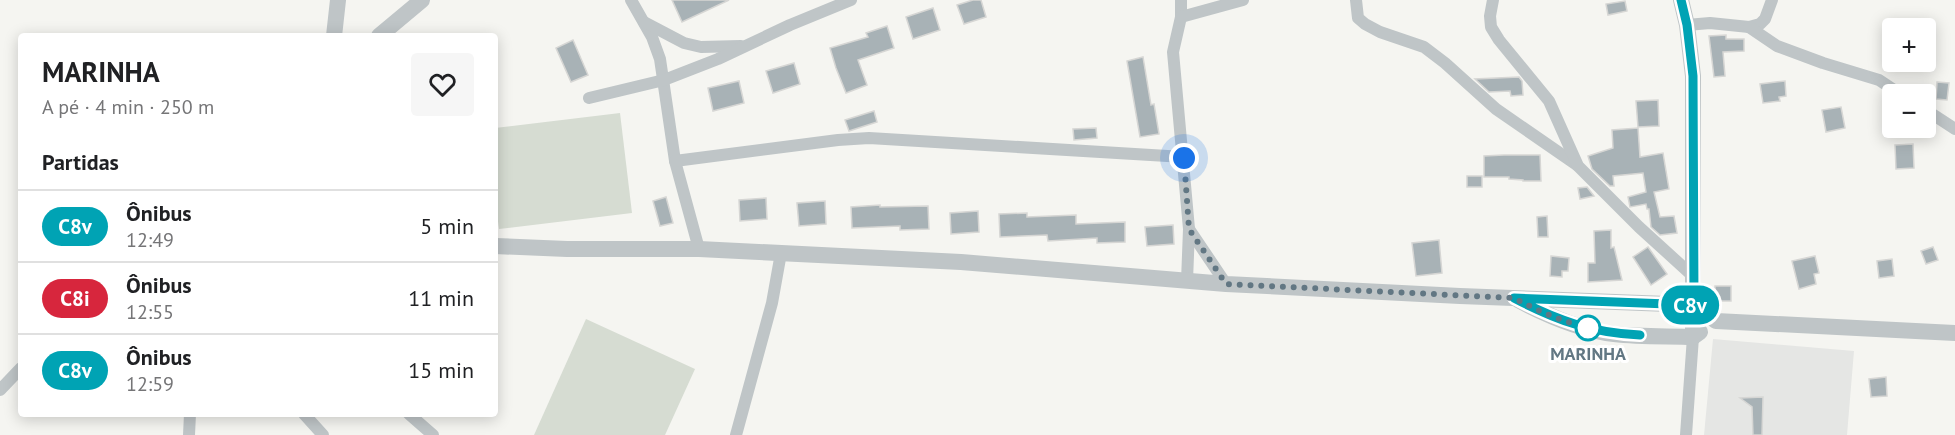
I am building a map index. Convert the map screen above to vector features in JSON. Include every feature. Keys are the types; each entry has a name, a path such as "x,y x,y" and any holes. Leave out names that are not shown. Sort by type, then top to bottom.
{"street":[{"path":"334,33 338,0"},
{"path":"383,33 422,0"},
{"path":"631,0 652,37 664,80 675,161 699,249"},
{"path":"589,98 664,80 718,59 850,0"},
{"path":"1180,0 1180,17 1173,52 1189,229 1187,280"},
{"path":"1180,17 1243,0"},
{"path":"1356,0 1358,18 1365,24 1380,32 1424,47 1445,63 1496,110 1578,166 1639,227 1694,277"},
{"path":"1493,0 1490,16 1491,27 1498,40 1549,101 1578,166"},
{"path":"1681,0 1687,25 1693,76 1694,305 1686,435"},
{"path":"1687,25 1710,23 1749,27 1760,24 1765,19 1773,0"},
{"path":"643,21 684,43 701,47 744,46"},
{"path":"1749,27 1777,46 1885,84"},
{"path":"1936,117 1955,129"},
{"path":"675,161 869,138 1184,158"},
{"path":"1189,229 1226,284"},
{"path":"498,246 567,249 699,249 781,253 961,262 1226,284 1694,305 1716,321 1955,333"},
{"path":"736,435 772,303 781,253"},
{"path":"1514,298 1545,315 1566,323 1613,334 1693,337 1716,321"},
{"path":"0,390 18,371"},
{"path":"189,435 190,417"},
{"path":"307,417 323,435"},
{"path":"412,417 433,435"}],"shaded area":[{"path":"620,113 632,213 499,229 498,128"},
{"path":"586,319 695,369 665,435 534,435"},
{"path":"1713,339 1854,351 1847,435 1704,435"}],"building":[{"path":"672,0 729,0 682,22"},
{"path":"981,0 986,17 964,24 957,5"},
{"path":"1625,1 1627,11 1608,15 1606,4"},
{"path":"933,8 940,30 913,39 906,17"},
{"path":"887,26 894,48 858,60 867,85 846,93 830,48 868,37 866,33"},
{"path":"1726,35 1726,39 1744,39 1744,51 1723,52 1725,76 1714,77 1709,36"},
{"path":"573,40 588,75 571,82 556,48"},
{"path":"1143,57 1151,105 1154,104 1159,134 1140,137 1127,61"},
{"path":"794,63 800,84 773,93 766,71"},
{"path":"1519,77 1522,81 1523,95 1511,96 1510,91 1489,92 1475,79"},
{"path":"739,81 744,103 713,111 708,88"},
{"path":"1785,81 1786,96 1779,97 1780,101 1763,103 1760,84"},
{"path":"1937,82 1949,83 1947,100 1936,99"},
{"path":"1658,100 1659,126 1638,127 1636,101"},
{"path":"1841,107 1845,128 1826,132 1822,110"},
{"path":"874,111 877,122 849,131 845,120"},
{"path":"1096,128 1097,138 1074,140 1073,129"},
{"path":"1638,128 1640,157 1663,153 1669,189 1654,192 1660,217 1674,216 1677,233 1660,235 1651,227 1649,209 1646,204 1630,207 1628,197 1646,192 1643,173 1613,176 1614,186 1610,186 1592,169 1588,156 1613,148 1612,130"},
{"path":"1913,144 1914,168 1896,169 1895,145"},
{"path":"1540,155 1541,181 1484,177 1484,156"},
{"path":"1467,176 1482,176 1482,187 1467,187"},
{"path":"1587,187 1594,196 1580,199 1578,188"},
{"path":"666,197 673,223 660,226 653,201"},
{"path":"766,198 767,219 740,221 739,200"},
{"path":"825,201 826,224 799,226 797,203"},
{"path":"880,205 880,207 928,206 929,229 900,230 900,226 852,228 851,207"},
{"path":"978,211 979,232 951,234 950,213"},
{"path":"1027,213 1027,217 1076,215 1076,224 1125,222 1125,242 1097,243 1097,238 1048,241 1047,235 1000,237 999,214"},
{"path":"1547,216 1548,237 1538,237 1537,217"},
{"path":"1173,225 1174,244 1147,246 1145,227"},
{"path":"1611,230 1611,248 1614,247 1622,280 1588,282 1588,263 1595,263 1594,231"},
{"path":"1439,240 1442,273 1416,276 1412,243"},
{"path":"1648,247 1667,274 1651,285 1633,257"},
{"path":"1933,247 1938,260 1926,264 1921,251"},
{"path":"1551,256 1569,258 1568,271 1562,271 1562,277 1550,276"},
{"path":"1815,256 1819,273 1814,274 1816,284 1799,289 1792,261"},
{"path":"1892,259 1894,276 1879,278 1877,261"},
{"path":"1715,286 1731,286 1731,301 1715,301"},
{"path":"1886,377 1887,396 1871,397 1869,379"},
{"path":"1763,397 1762,435 1753,435 1752,407 1740,398"}],"bus line":[{"name":"C8v","path":"1640,335 1613,334 1566,323 1545,315 1514,298 1694,305 1693,76 1687,25 1681,0"}],"place":[{"name":"MARINHA","path":"1588,328"}],"route":[{"path":"1184,158 1189,229 1226,284 1514,298 1545,315 1566,323 1590,328 1588,328"}]}
